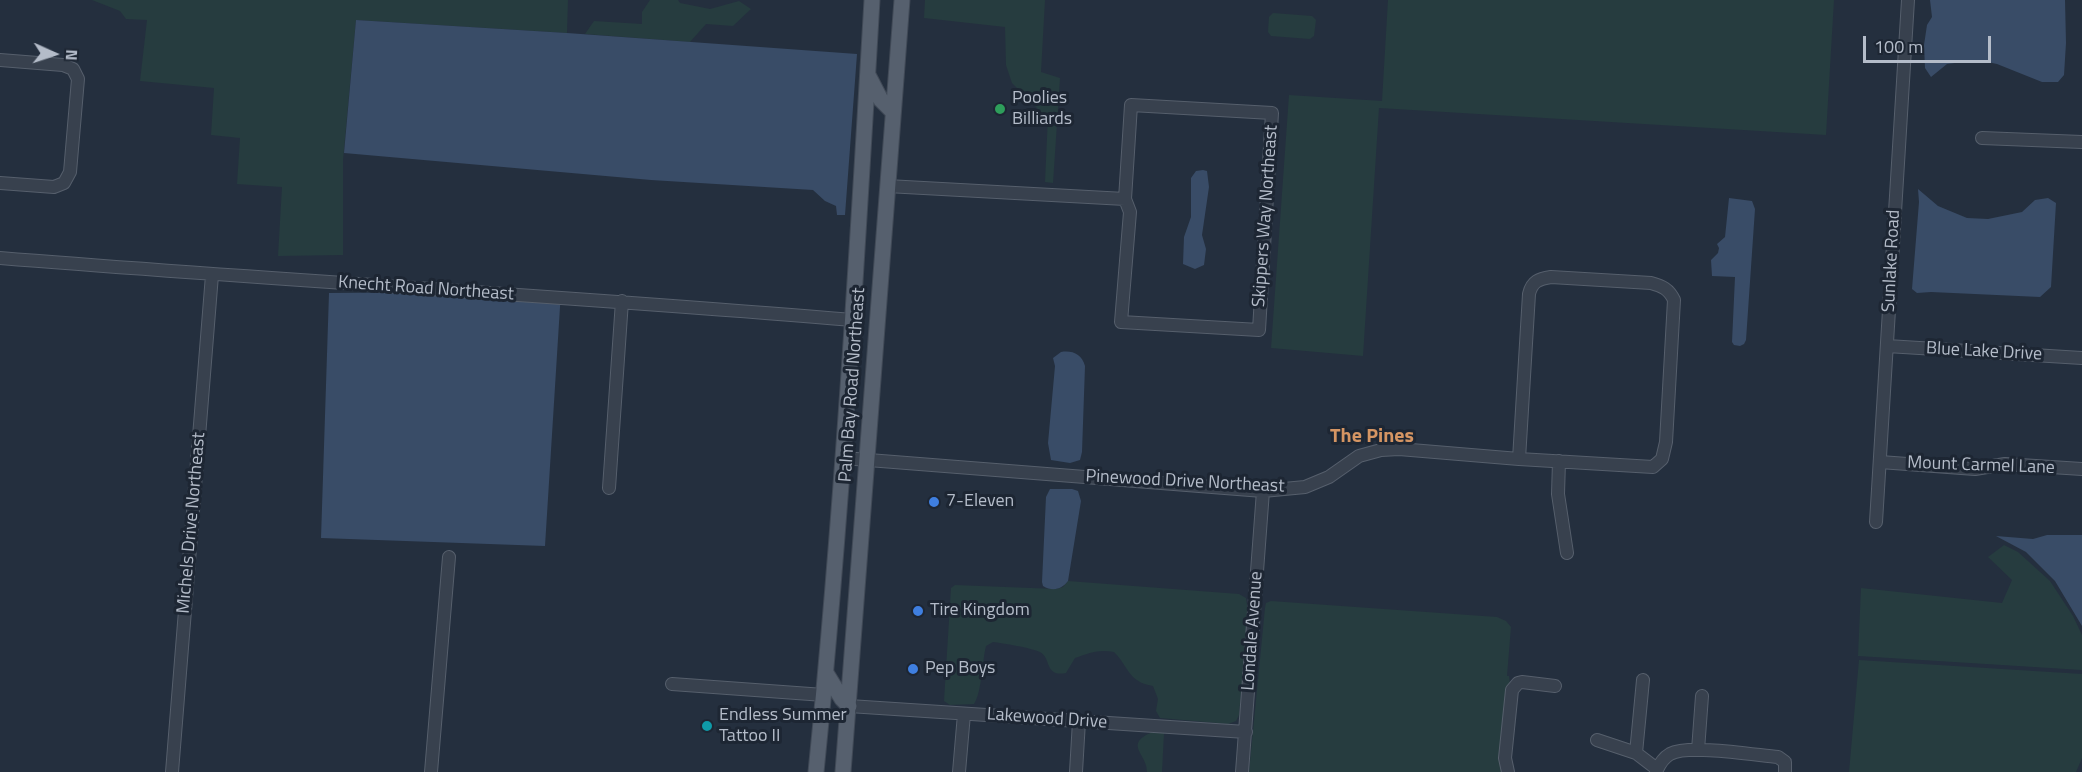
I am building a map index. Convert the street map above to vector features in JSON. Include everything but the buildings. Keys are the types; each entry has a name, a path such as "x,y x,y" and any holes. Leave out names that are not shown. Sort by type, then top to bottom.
{"main road":[{"name":"Palm Bay Road Northeast","path":"816,772 843,458 872,0"},
{"name":"Palm Bay Road Northeast","path":"843,772 902,0"},
{"path":"868,75 881,100 893,112"},
{"path":"856,275 879,303"},
{"path":"826,674 848,713"},
{"path":"824,695 848,713"}],"street":[{"name":"Sunlake Road","path":"1876,522 1908,0"},
{"path":"0,60 63,65 73,69 78,79 70,172 64,183 54,187 0,183"},
{"name":"Skippers Way Northeast","path":"1131,105 1272,113 1259,330 1121,322 1130,212 1125,199 1131,105"},
{"path":"1982,138 2082,142"},
{"path":"887,186 1125,199"},
{"name":"Knecht Road Northeast","path":"0,258 212,275 622,301 853,320"},
{"name":"Michels Drive Northeast","path":"172,772 212,275"},
{"name":"Pinewood Drive Northeast","path":"843,458 1263,490 1305,488 1329,477 1359,456 1381,450 1399,449 1519,459 1653,467 1662,459 1666,442 1674,300 1662,286 1651,283 1551,277 1534,283 1529,300 1519,459"},
{"path":"609,488 622,301"},
{"name":"Blue Lake Drive","path":"1887,346 2082,358"},
{"path":"1559,461 1558,494 1567,553"},
{"name":"Mount Carmel Lane","path":"1880,462 1975,469 2005,464 2082,469"},
{"name":"Londale Avenue","path":"1242,772 1263,490"},
{"path":"431,772 449,557"},
{"path":"1636,753 1643,680"},
{"path":"1508,772 1505,758 1514,686 1522,682 1555,686"},
{"path":"672,684 824,695"},
{"path":"1698,750 1702,696"},
{"name":"Lakewood Drive","path":"848,713 964,714 1246,732"},
{"path":"959,772 964,714"},
{"path":"1076,772 1079,721"},
{"path":"1597,740 1636,753 1656,770 1671,754 1698,750 1778,757 1785,762 1785,772"}],"green space":[{"path":"92,0 568,0 567,33 356,20 343,160 343,255 278,256 282,187 237,184 240,138 211,135 214,88 140,81 147,20 126,19 120,11"},
{"path":"650,0 678,0 680,3 710,9 739,1 751,9 733,26 706,24 690,42 585,34 594,21 642,24 642,12"},
{"path":"925,0 1045,0 1041,72 1060,78 1053,183 1045,182 1048,116 1043,114 1012,83 1006,65 1005,27 924,18"},
{"path":"1388,0 1834,0 1826,135 1379,108 1363,356 1271,348 1289,95 1382,101"},
{"path":"1273,13 1312,16 1316,20 1314,36 1310,39 1271,36 1268,32 1269,17"},
{"path":"2004,545 2018,552 2050,581 2073,616 2082,635 2082,670 1858,656 1861,588 2002,603 2012,580 1988,557"},
{"path":"1068,581 1239,594 1246,598 1248,612 1239,715 1236,721 1228,724 1160,718 1156,711 1158,699 1153,686 1138,681 1114,652 1099,651 1075,658 1066,673 1059,674 1051,670 1044,655 1040,652 993,642 986,646 980,685 974,704 950,705 944,701 951,588 955,585 1056,589 1063,587"},
{"path":"1271,601 1497,617 1506,621 1511,627 1507,676 1509,676 1510,684 1501,772 1249,772 1265,608 1266,603"},
{"path":"1859,660 2082,674 2082,758 2076,772 1849,772"},
{"path":"1155,731 1164,733 1162,772 1147,772 1138,745 1140,740"}],"water":[{"path":"1930,0 2065,0 2064,75 2058,82 2042,82 1997,64 1978,60 1947,64 1931,77 1925,68 1924,45 1927,25 1932,17"},
{"path":"356,20 857,54 845,215 837,215 836,206 825,201 813,190 651,180 344,153"},
{"path":"1196,171 1207,171 1209,187 1202,235 1206,249 1204,265 1195,269 1183,264 1184,237 1191,217 1191,178"},
{"path":"1918,189 1938,206 1967,218 1988,219 2022,212 2035,200 2048,198 2056,203 2051,287 2040,297 1917,293 1912,289"},
{"path":"1729,198 1752,201 1755,209 1746,340 1740,346 1732,342 1735,277 1712,276 1711,260 1718,253 1717,244 1725,237"},
{"path":"561,291 545,546 321,538 329,293"},
{"path":"1061,352 1076,354 1082,358 1085,366 1082,452 1080,460 1070,463 1051,460 1048,443 1055,366 1053,358"},
{"path":"1050,489 1078,491 1081,501 1068,581 1060,588 1054,589 1043,586 1042,582 1046,497"},
{"path":"2047,535 2082,535 2082,626 2055,581 2026,552 1996,536 2033,539"}],"place":[{"name":"Poolies Billiards","path":"1000,109"},
{"name":"7-Eleven","path":"934,502"},
{"name":"Tire Kingdom","path":"918,611"},
{"name":"Pep Boys","path":"913,669"},
{"name":"Endless Summer Tattoo II","path":"707,726"}],"district":[{"name":"The Pines","path":"1372,437"}]}
